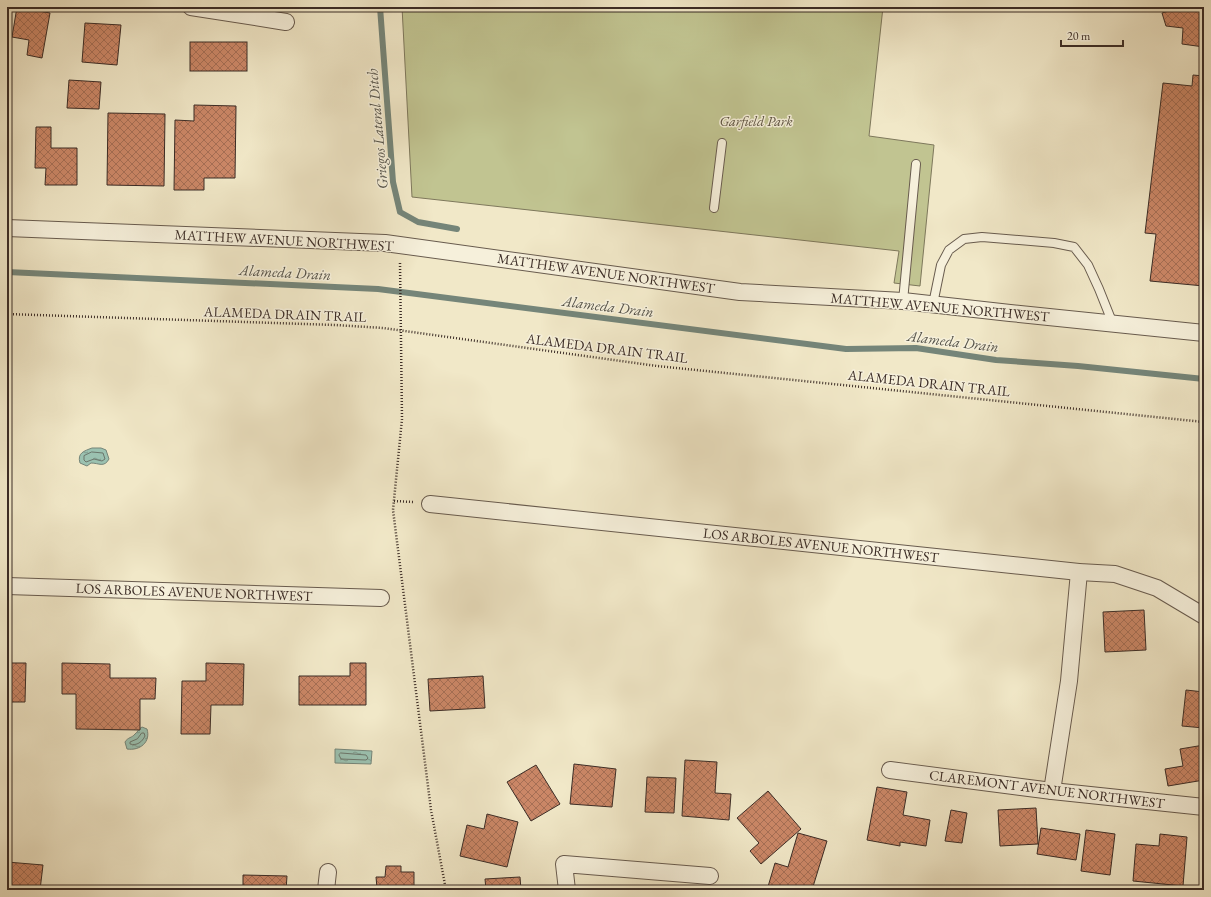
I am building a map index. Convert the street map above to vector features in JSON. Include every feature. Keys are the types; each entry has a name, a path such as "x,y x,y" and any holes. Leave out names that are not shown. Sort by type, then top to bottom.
{"street":[{"path":"191,7 286,22"},
{"name":"MATTHEW AVENUE NORTHWEST","path":"7,228 385,243 740,292 903,301 1204,333"},
{"name":"LOS ARBOLES AVENUE NORTHWEST","path":"430,504 1079,572 1115,574 1157,588 1204,616"},
{"path":"1052,791 1070,681 1079,572"},
{"name":"LOS ARBOLES AVENUE NORTHWEST","path":"7,586 381,598"},
{"name":"CLAREMONT AVENUE NORTHWEST","path":"890,770 1052,791 1204,807"},
{"path":"566,890 564,864 710,876"},
{"path":"326,890 328,872"}],"lane":[{"path":"714,208 722,143"},
{"path":"903,301 916,164"},
{"path":"933,304 941,265 949,250 964,239 982,237 1054,243 1074,247 1088,265 1112,324"}],"path":[{"path":"400,282 402,419 393,510 431,810 446,890"},
{"name":"ALAMEDA DRAIN TRAIL","path":"7,314 335,324 401,331 657,366 1204,422"}],"green space":[{"name":"Garfield Park","path":"402,7 883,7 869,136 934,145 920,286 894,283 899,251 412,197"}],"water":[{"path":"92,448 101,448 106,450 109,459 107,462 103,464 91,463 87,466 80,463 80,455 84,451"},
{"path":"142,727 147,729 148,734 146,742 136,749 127,749 125,742 127,739 134,735"},
{"path":"335,749 372,751 371,764 335,763"}],"building":[{"path":"17,7 50,13 42,58 27,55 29,40 12,37"},
{"path":"1169,7 1204,7 1204,47 1182,44 1183,28 1166,26 1162,13 1169,11"},
{"path":"85,23 121,25 117,65 82,62"},
{"path":"190,42 247,42 247,71 190,71"},
{"path":"1193,75 1204,76 1204,286 1150,281 1156,234 1145,233 1163,83 1192,86"},
{"path":"69,80 101,82 99,109 67,108"},
{"path":"194,105 236,106 235,178 204,178 204,190 174,190 175,120 194,121"},
{"path":"108,113 165,114 164,186 107,185"},
{"path":"36,127 51,127 51,148 77,148 77,185 45,185 46,168 35,168"},
{"path":"1144,610 1146,650 1105,652 1103,612"},
{"path":"7,663 26,663 25,702 7,702"},
{"path":"62,663 110,664 110,678 156,678 155,699 140,699 140,730 76,729 76,694 62,694"},
{"path":"206,663 244,664 243,705 211,705 210,734 181,734 182,681 206,681"},
{"path":"350,663 366,663 366,705 299,705 299,676 350,676"},
{"path":"483,676 485,708 430,711 428,679"},
{"path":"1186,690 1204,692 1204,728 1182,726"},
{"path":"1204,745 1204,780 1168,786 1165,769 1183,766 1180,749"},
{"path":"685,760 717,762 715,793 731,794 729,820 682,816"},
{"path":"574,764 616,769 612,807 570,804"},
{"path":"536,765 560,804 531,821 507,782"},
{"path":"647,777 676,778 674,813 645,812"},
{"path":"877,787 907,792 903,815 930,820 926,846 900,842 900,846 867,840"},
{"path":"768,791 801,829 761,864 750,851 759,843 737,818"},
{"path":"1036,808 1038,844 1000,846 998,810"},
{"path":"951,810 967,813 962,843 945,841"},
{"path":"487,814 518,822 507,867 460,856 467,825 484,829"},
{"path":"1041,828 1080,834 1076,860 1037,854"},
{"path":"1086,830 1115,834 1110,875 1081,871"},
{"path":"798,833 827,841 812,890 767,890 775,863 788,867"},
{"path":"1160,834 1187,837 1183,886 1133,881 1136,844 1159,846"},
{"path":"7,862 43,865 40,890 7,890"},
{"path":"386,866 401,866 401,872 414,872 414,890 359,890 359,888 377,888 376,877 385,877"},
{"path":"243,875 287,876 286,890 243,890"},
{"path":"520,877 521,890 486,890 485,879"}],"waterway":[{"name":"Griegos Lateral Ditch","path":"380,7 393,182 400,212 418,222 457,229"},
{"name":"Alameda Drain","path":"7,272 378,289 846,349 916,348 996,360 1078,366 1204,379"}]}
